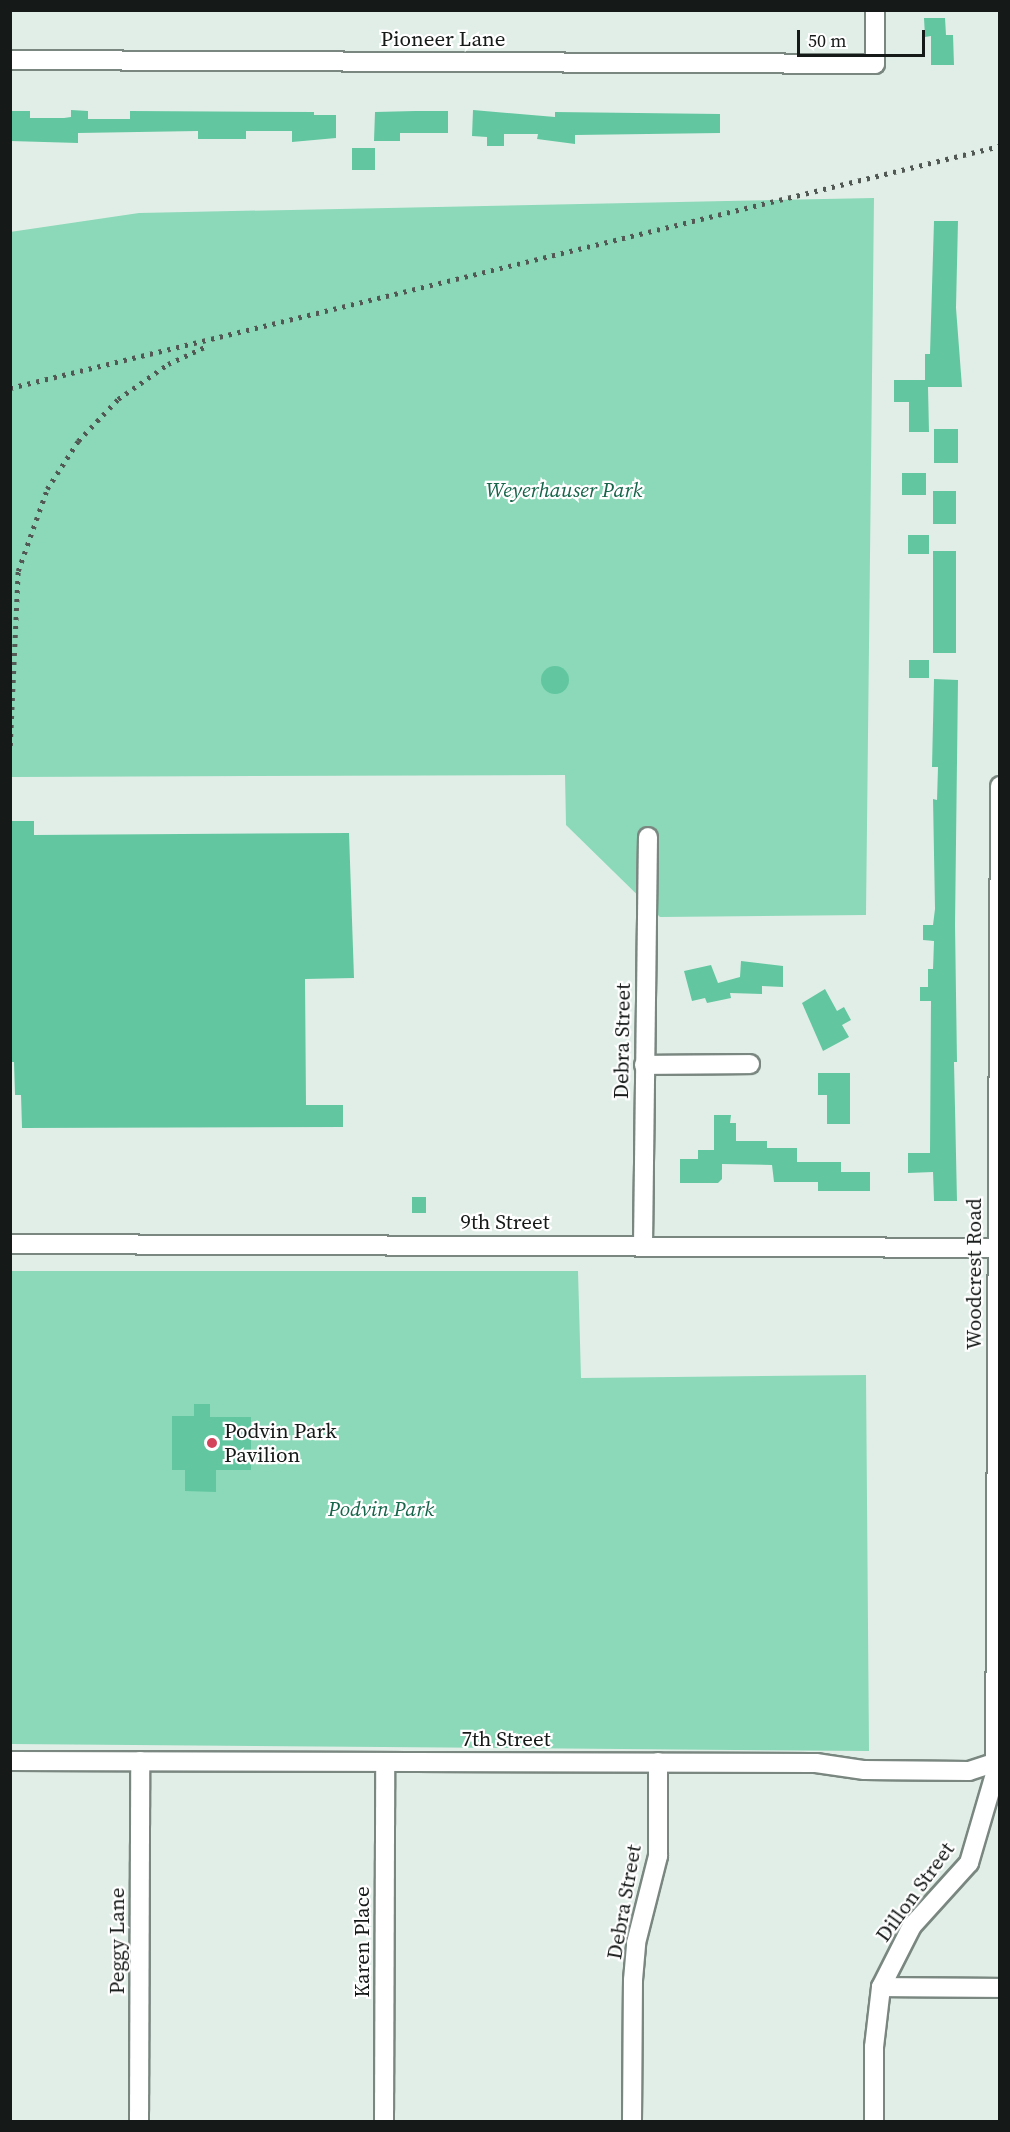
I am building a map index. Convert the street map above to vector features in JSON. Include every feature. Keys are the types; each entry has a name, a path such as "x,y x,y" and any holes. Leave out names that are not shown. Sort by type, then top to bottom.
{"street":[{"name":"Pioneer Lane","path":"10,60 875,64 875,10"},
{"name":"Woodcrest Road","path":"997,1761 999,786"},
{"name":"Debra Street","path":"643,1245 648,837"},
{"path":"644,1065 750,1064"},
{"name":"9th Street","path":"10,1244 998,1248"},
{"name":"7th Street","path":"10,1761 816,1763 864,1770 969,1771 997,1761"},
{"name":"Peggy Lane","path":"139,2121 140,1761"},
{"name":"Dillon Street","path":"874,2121 874,2047 881,1987 912,1926 969,1863 985,1813 997,1761"},
{"name":"Karen Place","path":"384,2121 385,1762"},
{"name":"Debra Street","path":"632,2121 633,1980 638,1934 658,1856 658,1762"},
{"path":"881,1987 999,1988"}],"green space":[{"name":"Weyerhauser Park","path":"874,198 866,915 660,917 566,825 565,775 11,777 10,232 139,213"},
{"name":"Podvin Park","path":"11,1271 578,1271 581,1378 866,1375 869,1751 11,1744"}],"building":[{"path":"924,18 945,18 946,35 953,35 954,65 931,65 931,36 925,37"},
{"path":"71,110 88,111 88,119 130,119 130,111 314,112 314,115 336,115 336,138 292,142 292,131 246,131 246,139 198,139 198,131 78,133 78,143 10,141 10,111 30,111 30,118 64,118 71,117"},
{"path":"473,110 555,117 555,112 720,114 720,133 575,135 575,144 537,139 538,134 504,134 504,146 487,146 487,137 472,136"},
{"path":"448,111 448,133 400,133 400,141 374,141 375,112"},
{"path":"352,148 375,148 375,170 352,170"},
{"path":"934,221 958,221 956,308 962,387 928,387 929,432 909,432 909,402 894,402 894,380 925,380 925,354 930,354"},
{"path":"934,429 958,429 958,463 934,463"},
{"path":"902,473 926,473 926,495 902,495"},
{"path":"933,491 956,491 956,524 933,524"},
{"path":"908,535 929,535 929,554 908,554"},
{"path":"933,551 956,551 956,653 933,653"},
{"path":"909,660 929,660 929,678 909,678"},
{"path":"555,666 565,670 569,680 565,690 555,694 545,690 541,680 545,670"},
{"path":"934,679 958,680 955,925 957,1062 954,1062 957,1201 934,1201 933,1172 908,1173 908,1153 930,1153 931,1001 920,1001 920,987 928,987 928,969 933,969 934,941 923,940 923,925 933,925 935,909 933,799 937,800 938,767 932,767"},
{"path":"10,821 34,821 34,835 349,833 354,978 305,979 306,1105 343,1105 343,1127 22,1128 21,1095 15,1095 14,1062 10,1062"},
{"path":"741,961 783,966 783,987 762,986 762,994 730,993 731,998 707,1003 705,998 692,1001 684,971 711,965 718,983 740,977"},
{"path":"825,989 837,1011 844,1007 851,1020 842,1025 849,1037 823,1051 802,1003"},
{"path":"818,1073 850,1073 850,1124 827,1124 827,1095 818,1095"},
{"path":"714,1115 731,1115 730,1123 736,1123 736,1141 767,1141 767,1148 797,1148 797,1162 841,1162 841,1172 870,1172 870,1191 818,1191 818,1182 774,1182 772,1165 722,1164 722,1179 718,1183 680,1183 680,1159 698,1159 698,1150 714,1150"},
{"path":"412,1197 426,1197 426,1213 412,1213"},
{"name":"Podvin Park Pavilion","path":"194,1404 210,1404 210,1417 251,1417 251,1470 216,1470 216,1492 185,1491 185,1470 172,1470 172,1416 194,1416"}],"railway":[{"path":"10,388 1000,146"},
{"path":"10,746 18,571 47,489 78,441 118,399 168,364 205,347"}],"place":[{"name":"Podvin Park Pavilion","path":"212,1443"}]}
